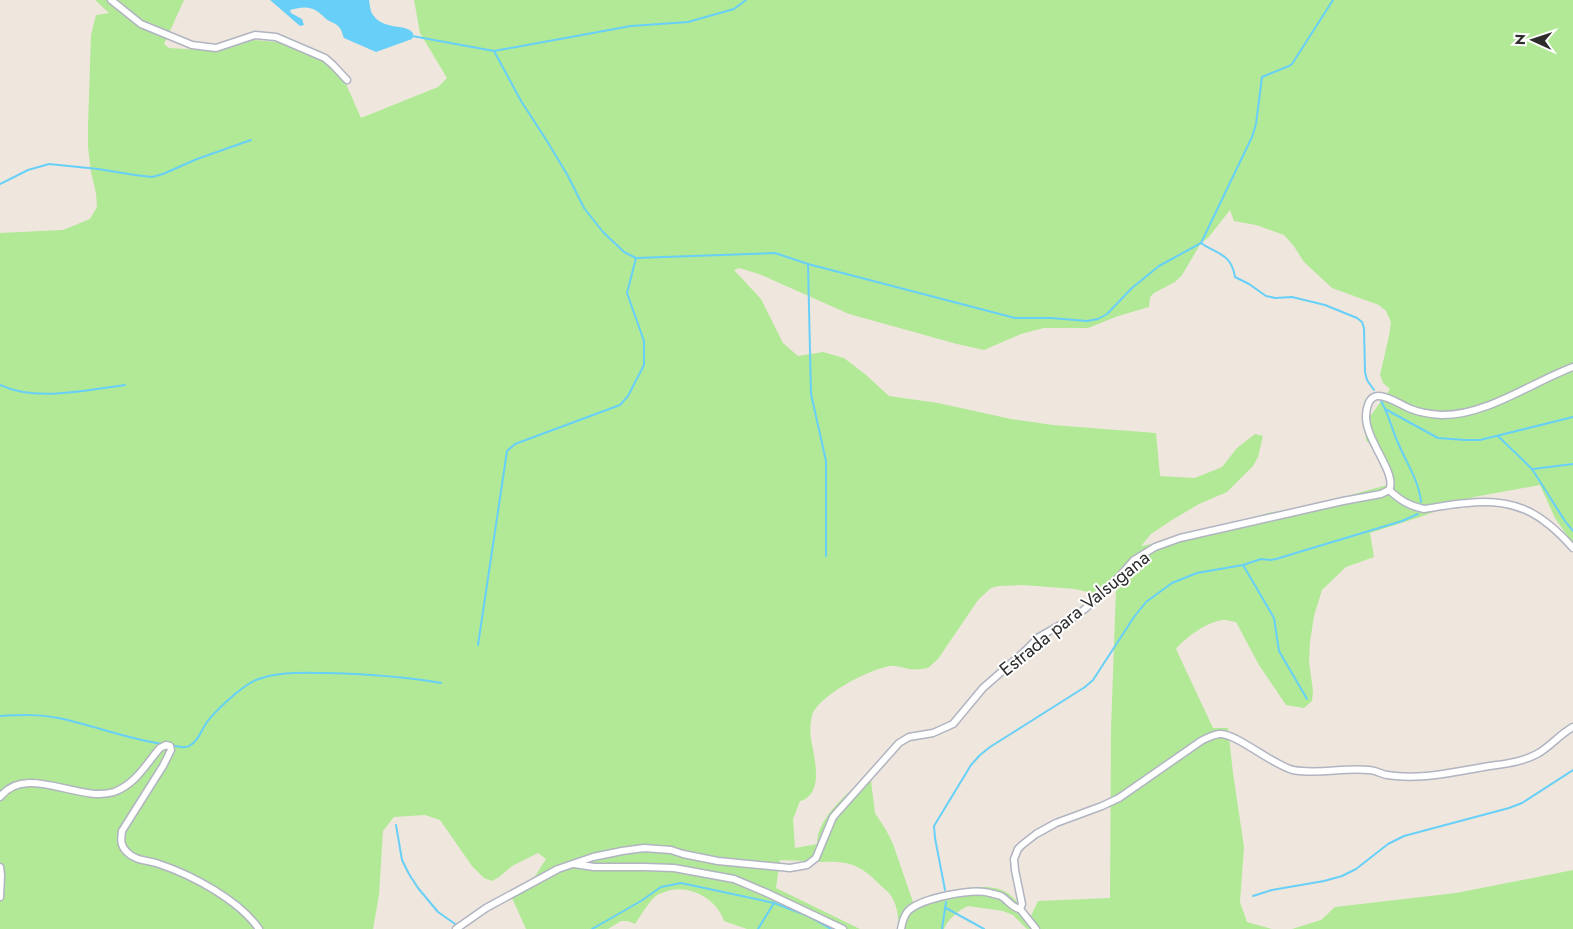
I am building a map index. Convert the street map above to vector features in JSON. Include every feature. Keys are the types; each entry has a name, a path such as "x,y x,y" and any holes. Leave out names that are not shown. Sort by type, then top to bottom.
{"street":[{"path":"111,0 141,24 192,45 216,48 255,35 276,37 325,58 347,80"},
{"path":"1573,367 1549,376 1506,398 1467,412 1454,414 1424,413 1380,395 1373,397 1369,403 1366,419 1372,440 1390,475 1391,487 1389,490 1402,502 1414,507 1424,508 1485,502 1498,502 1517,506 1532,512 1562,536 1573,548"},
{"name":"Estrada para Valsugana","path":"456,929 486,908 558,869 573,863 622,851 644,848 671,850 718,861 771,868 790,868 807,865 816,858 833,817 899,743 909,737 933,733 954,724 982,688 1039,637 1076,616 1086,608 1134,560 1144,553 1180,538 1342,501 1381,494 1389,490"},
{"path":"1020,909 1022,904 1014,859 1022,845 1036,834 1056,823 1118,798 1201,741 1212,736 1222,734 1232,737 1274,763 1290,769 1306,772 1347,769 1370,770 1388,775 1421,776 1440,775 1514,763 1538,754 1573,727"},
{"path":"0,797 13,786 28,783 46,784 85,792 105,794 114,792 127,786 135,779 162,746 170,746 172,750 163,766 122,831 121,842 124,850 133,857 169,868 210,888 239,907 255,922 259,929"},
{"path":"573,863 594,867 674,868 734,879 843,929"},
{"path":"0,867 0,897"},
{"path":"900,929 906,914 912,908 931,900 979,890 1002,897 1020,909 1036,929"}],"green space":[{"path":"95,0 184,0 164,44 169,48 223,50 254,40 277,42 329,63 342,75 361,118 438,87 447,78 420,33 414,0 1573,0 1573,544 1555,518 1540,485 1474,497 1370,533 1374,557 1346,567 1322,590 1314,616 1310,642 1309,661 1313,691 1312,701 1304,708 1286,705 1259,665 1236,622 1224,620 1204,626 1176,649 1213,728 1228,728 1244,847 1240,902 1247,922 1272,929 1027,929 1013,915 1003,911 968,906 954,916 944,929 898,929 897,910 892,897 866,872 843,863 780,860 776,888 860,929 747,929 724,921 715,906 702,895 676,889 657,895 647,905 635,924 621,921 608,929 526,929 512,898 530,884 546,859 538,853 512,866 492,881 484,878 472,866 440,820 425,815 394,817 383,831 379,895 373,929 0,929 0,233 63,230 90,219 97,207 88,147 91,35 96,15 109,13","holes":["1230,210 1234,221 1256,225 1284,235 1304,262 1332,288 1379,305 1386,311 1391,322 1380,375 1383,383 1390,389 1366,422 1365,428 1366,440 1388,466 1391,484 1314,505 1268,513 1173,540 1141,546 1151,534 1172,520 1199,504 1227,492 1253,466 1258,457 1263,436 1255,434 1237,448 1222,467 1195,478 1160,476 1156,433 1053,425 1011,419 938,403 889,396 844,358 823,352 798,356 783,343 761,299 734,270 739,268 759,274 849,314 984,350 1021,334 1044,328 1088,328 1118,316 1149,307 1150,297 1175,282 1182,275 1201,243 1208,238","1121,578 1116,588 1111,729 1110,898 1038,901 1030,918 1009,894 1000,889 989,887 965,889 914,905 893,844 875,813 870,773 829,814 818,834 817,844 795,848 793,819 800,801 808,797 813,791 815,783 816,774 810,734 811,719 816,708 823,700 845,685 881,668 892,666 911,669 928,668 938,659 978,600 991,588 1023,585 1075,589 1092,593"]},
{"path":"1573,870 1573,929 1292,929 1321,920 1335,907 1456,893"}],"water":[{"path":"270,0 369,0 371,12 377,20 409,30 413,33 413,36 412,39 376,52 344,38 338,26 310,8 290,10 291,13 302,19 304,25 300,26"}],"waterway":[{"path":"412,36 494,51 631,26 688,22 734,9 746,0"},
{"path":"494,51 521,101 568,176 584,208 603,232 624,252 636,258 775,253 808,264 1015,318 1087,321 1098,319 1107,314 1132,288 1159,266 1201,243 1252,137 1256,124 1262,77 1292,64 1333,0"},
{"path":"0,184 28,170 49,164 152,177 251,140"},
{"path":"1201,243 1223,255 1230,263 1235,277 1266,296 1275,298 1292,297 1325,305 1357,318 1362,322 1364,328 1365,372 1367,380 1374,390"},
{"path":"478,645 507,451 515,444 620,405 628,396 644,365 644,341 627,293 636,258"},
{"path":"808,264 811,394 826,461 826,556"},
{"path":"0,385 14,390 45,394 78,392 125,385"},
{"path":"1381,401 1415,480 1421,502"},
{"path":"1385,409 1438,438 1465,440 1480,440 1573,417"},
{"path":"1498,436 1532,469 1573,531"},
{"path":"1533,469 1573,464"},
{"path":"945,890 934,826 971,765 990,747 1085,687 1093,680 1146,602 1172,583 1197,573 1243,565 1261,559 1276,559 1402,521 1418,514"},
{"path":"1243,565 1274,618 1279,651 1307,699"},
{"path":"171,745 187,747 192,744 211,717 237,693 250,683 273,675 341,673 398,677 441,683"},
{"path":"0,716 29,715 51,717 163,744"},
{"path":"1253,896 1272,890 1342,876 1356,869 1388,844 1404,836 1522,803 1573,770"},
{"path":"396,825 402,860 409,874 438,912 458,926"},
{"path":"592,929 641,901 661,887 681,883 774,903 808,916 831,929"},
{"path":"942,929 946,902"},
{"path":"758,929 774,903"},
{"path":"946,908 984,929"}]}
